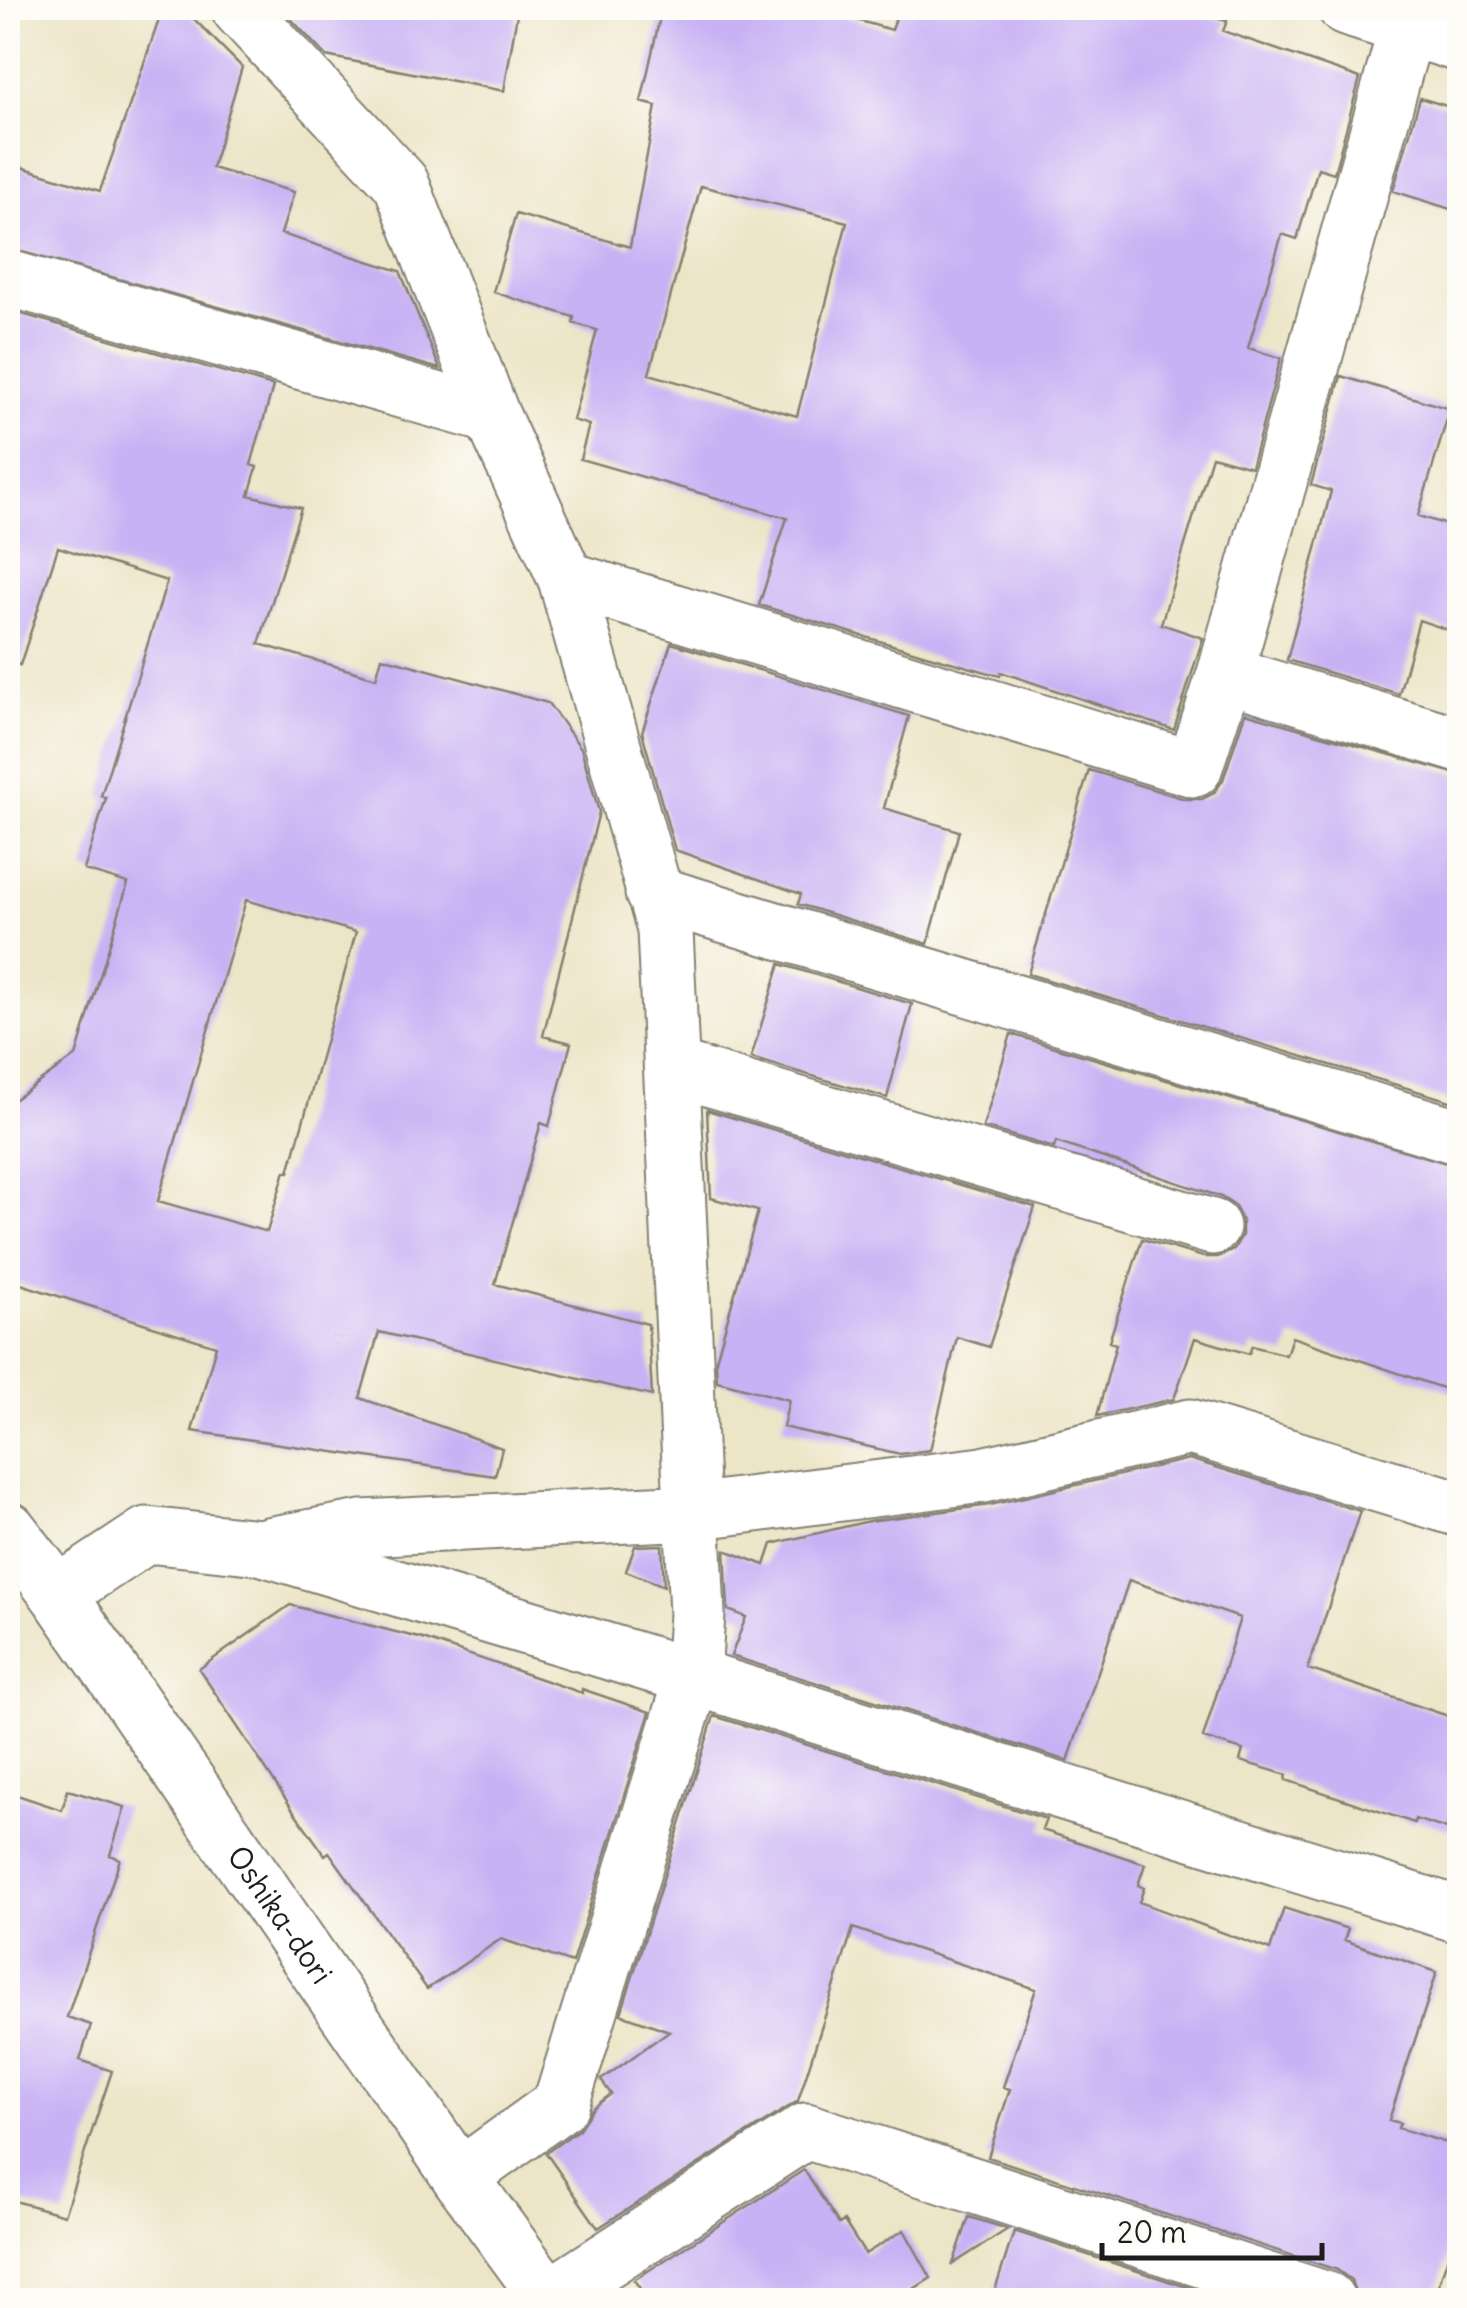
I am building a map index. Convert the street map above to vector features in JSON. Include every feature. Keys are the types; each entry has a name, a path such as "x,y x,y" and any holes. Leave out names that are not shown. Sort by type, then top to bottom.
{"street":[{"path":"239,8 401,183 492,416 566,579 665,930 697,1614 693,1676 560,2104 460,2176"},
{"path":"1346,8 1460,44"},
{"path":"566,579 1194,768 1225,674 1407,27"},
{"path":"8,278 492,416"},
{"path":"1225,674 1460,745"},
{"path":"653,893 1460,1137"},
{"path":"674,1068 1212,1228"},
{"path":"260,1546 362,1528 692,1512 983,1474 1190,1427 1460,1509"},
{"name":"Oshika-dori","path":"8,1529 58,1594 549,2299"},
{"path":"58,1594 147,1535 260,1546 693,1676 1460,1915"},
{"path":"549,2299 806,2131 1327,2300"}],"building":[{"path":"163,8 183,8 242,67 212,168 294,192 281,234 400,271 440,369 8,248 8,163 100,191"},
{"path":"281,8 518,8 504,91 326,56"},
{"path":"662,8 813,8 892,30 899,8 1179,8 1227,21 1223,31 1360,78 1334,173 1318,168 1297,239 1282,234 1248,348 1281,358 1251,467 1212,456 1161,624 1203,638 1174,730 1001,672 1000,676 759,605 787,518 580,459 589,425 573,420 597,330 573,323 574,317 493,292 516,214 630,247 656,106 641,102","holes":["701,186 847,222 797,416 649,374"]},
{"path":"1420,98 1460,110 1460,212 1393,191"},
{"path":"8,310 273,386 251,465 257,467 249,495 301,508 259,644 376,678 382,657 548,703 581,748 599,812 543,1036 571,1043 549,1126 541,1123 495,1284 648,1324 652,1396 379,1332 360,1398 502,1448 495,1476 192,1431 216,1346 8,1280 8,1104 76,1056 128,883 84,870 106,798 101,796 167,581 58,547 20,665 8,663","holes":["246,900 356,932 289,1172 285,1171 267,1232 158,1201"]},
{"path":"1341,376 1450,409 1418,516 1460,529 1460,634 1419,620 1399,694 1287,660 1331,491 1311,485"},
{"path":"671,643 909,716 884,808 959,831 928,944 798,904 801,894 675,850 642,732"},
{"path":"1245,713 1460,775 1460,1104 1028,974 1089,770 1185,799 1202,799 1214,793 1223,780"},
{"path":"780,964 912,1004 887,1098 751,1058"},
{"path":"1011,1034 1460,1167 1460,1394 1292,1337 1286,1355 1252,1346 1249,1354 1195,1338 1174,1399 1097,1416 1116,1344 1109,1342 1142,1239 1203,1257 1218,1257 1234,1249 1242,1235 1242,1221 1235,1206 1221,1197 1056,1142 1054,1148 983,1127"},
{"path":"707,1110 1035,1207 989,1347 957,1337 930,1450 900,1454 783,1427 789,1400 717,1381 716,1360 758,1211 711,1198"},
{"path":"1189,1459 1360,1511 1308,1669 1460,1720 1460,1833 1415,1819 1414,1823 1286,1780 1287,1775 1240,1761 1243,1750 1203,1738 1240,1618 1129,1580 1068,1761 731,1656 746,1617 728,1610 725,1550 765,1565 772,1544 869,1521 990,1505"},
{"path":"662,1545 664,1586 626,1571 635,1546"},
{"path":"290,1605 423,1639 650,1712 572,1963 501,1939 427,1989 329,1852 325,1855 199,1669"},
{"path":"714,1716 1046,1819 1042,1830 1145,1864 1138,1885 1144,1888 1139,1902 1270,1950 1284,1908 1348,1929 1344,1940 1437,1972 1389,2120 1400,2123 1398,2128 1460,2147 1460,2218 1434,2300 1357,2300 1351,2280 1337,2270 988,2157 1010,2089 1003,2087 1036,1989 853,1928 798,2101 598,2228 546,2153 579,2129 593,2108 611,2094 601,2080 669,2031 621,2014"},
{"path":"68,1790 125,1807 110,1855 120,1859 67,2017 91,2025 80,2060 112,2071 64,2215 8,2199 8,1792 62,1810"},
{"path":"804,2170 839,2224 844,2221 865,2254 904,2230 931,2278 896,2300 648,2300 634,2280"},
{"path":"969,2217 1008,2229 953,2264"},
{"path":"1014,2231 1227,2300 992,2300"}]}
